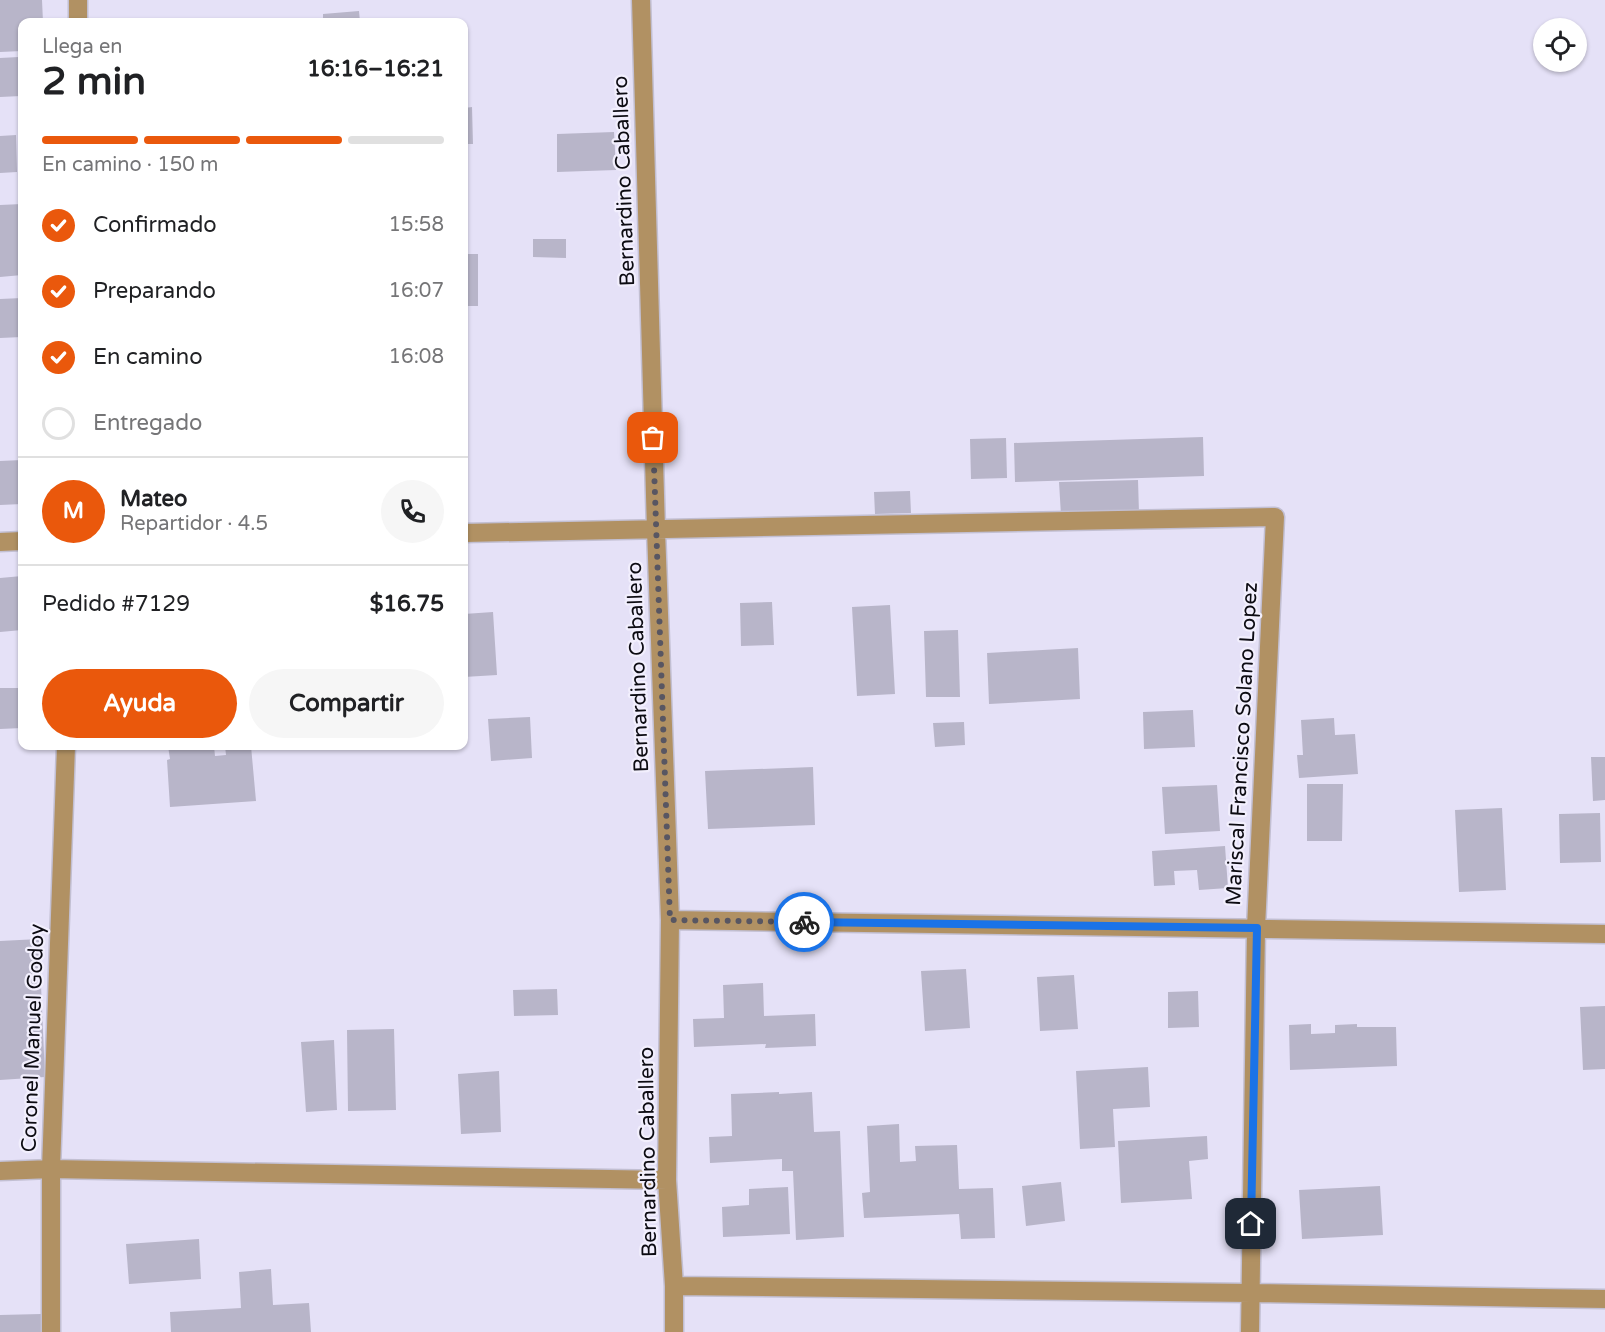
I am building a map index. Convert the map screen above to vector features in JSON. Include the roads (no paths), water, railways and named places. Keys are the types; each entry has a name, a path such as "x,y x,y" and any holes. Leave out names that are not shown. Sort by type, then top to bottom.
{"street":[{"path":"78,0 78,18"},
{"name":"Bernardino Caballero","path":"641,0 670,920 667,1180 674,1286 674,1332"},
{"name":"Mariscal Francisco Solano Lopez","path":"656,530 1275,517 1257,928 1250,1332"},
{"path":"468,533 656,530"},
{"path":"0,542 18,541"},
{"name":"Coronel Manuel Godoy","path":"51,1332 51,1169 66,750"},
{"path":"670,920 1605,934"},
{"path":"0,1171 51,1169 667,1180"},
{"path":"674,1286 1605,1299"}]}
